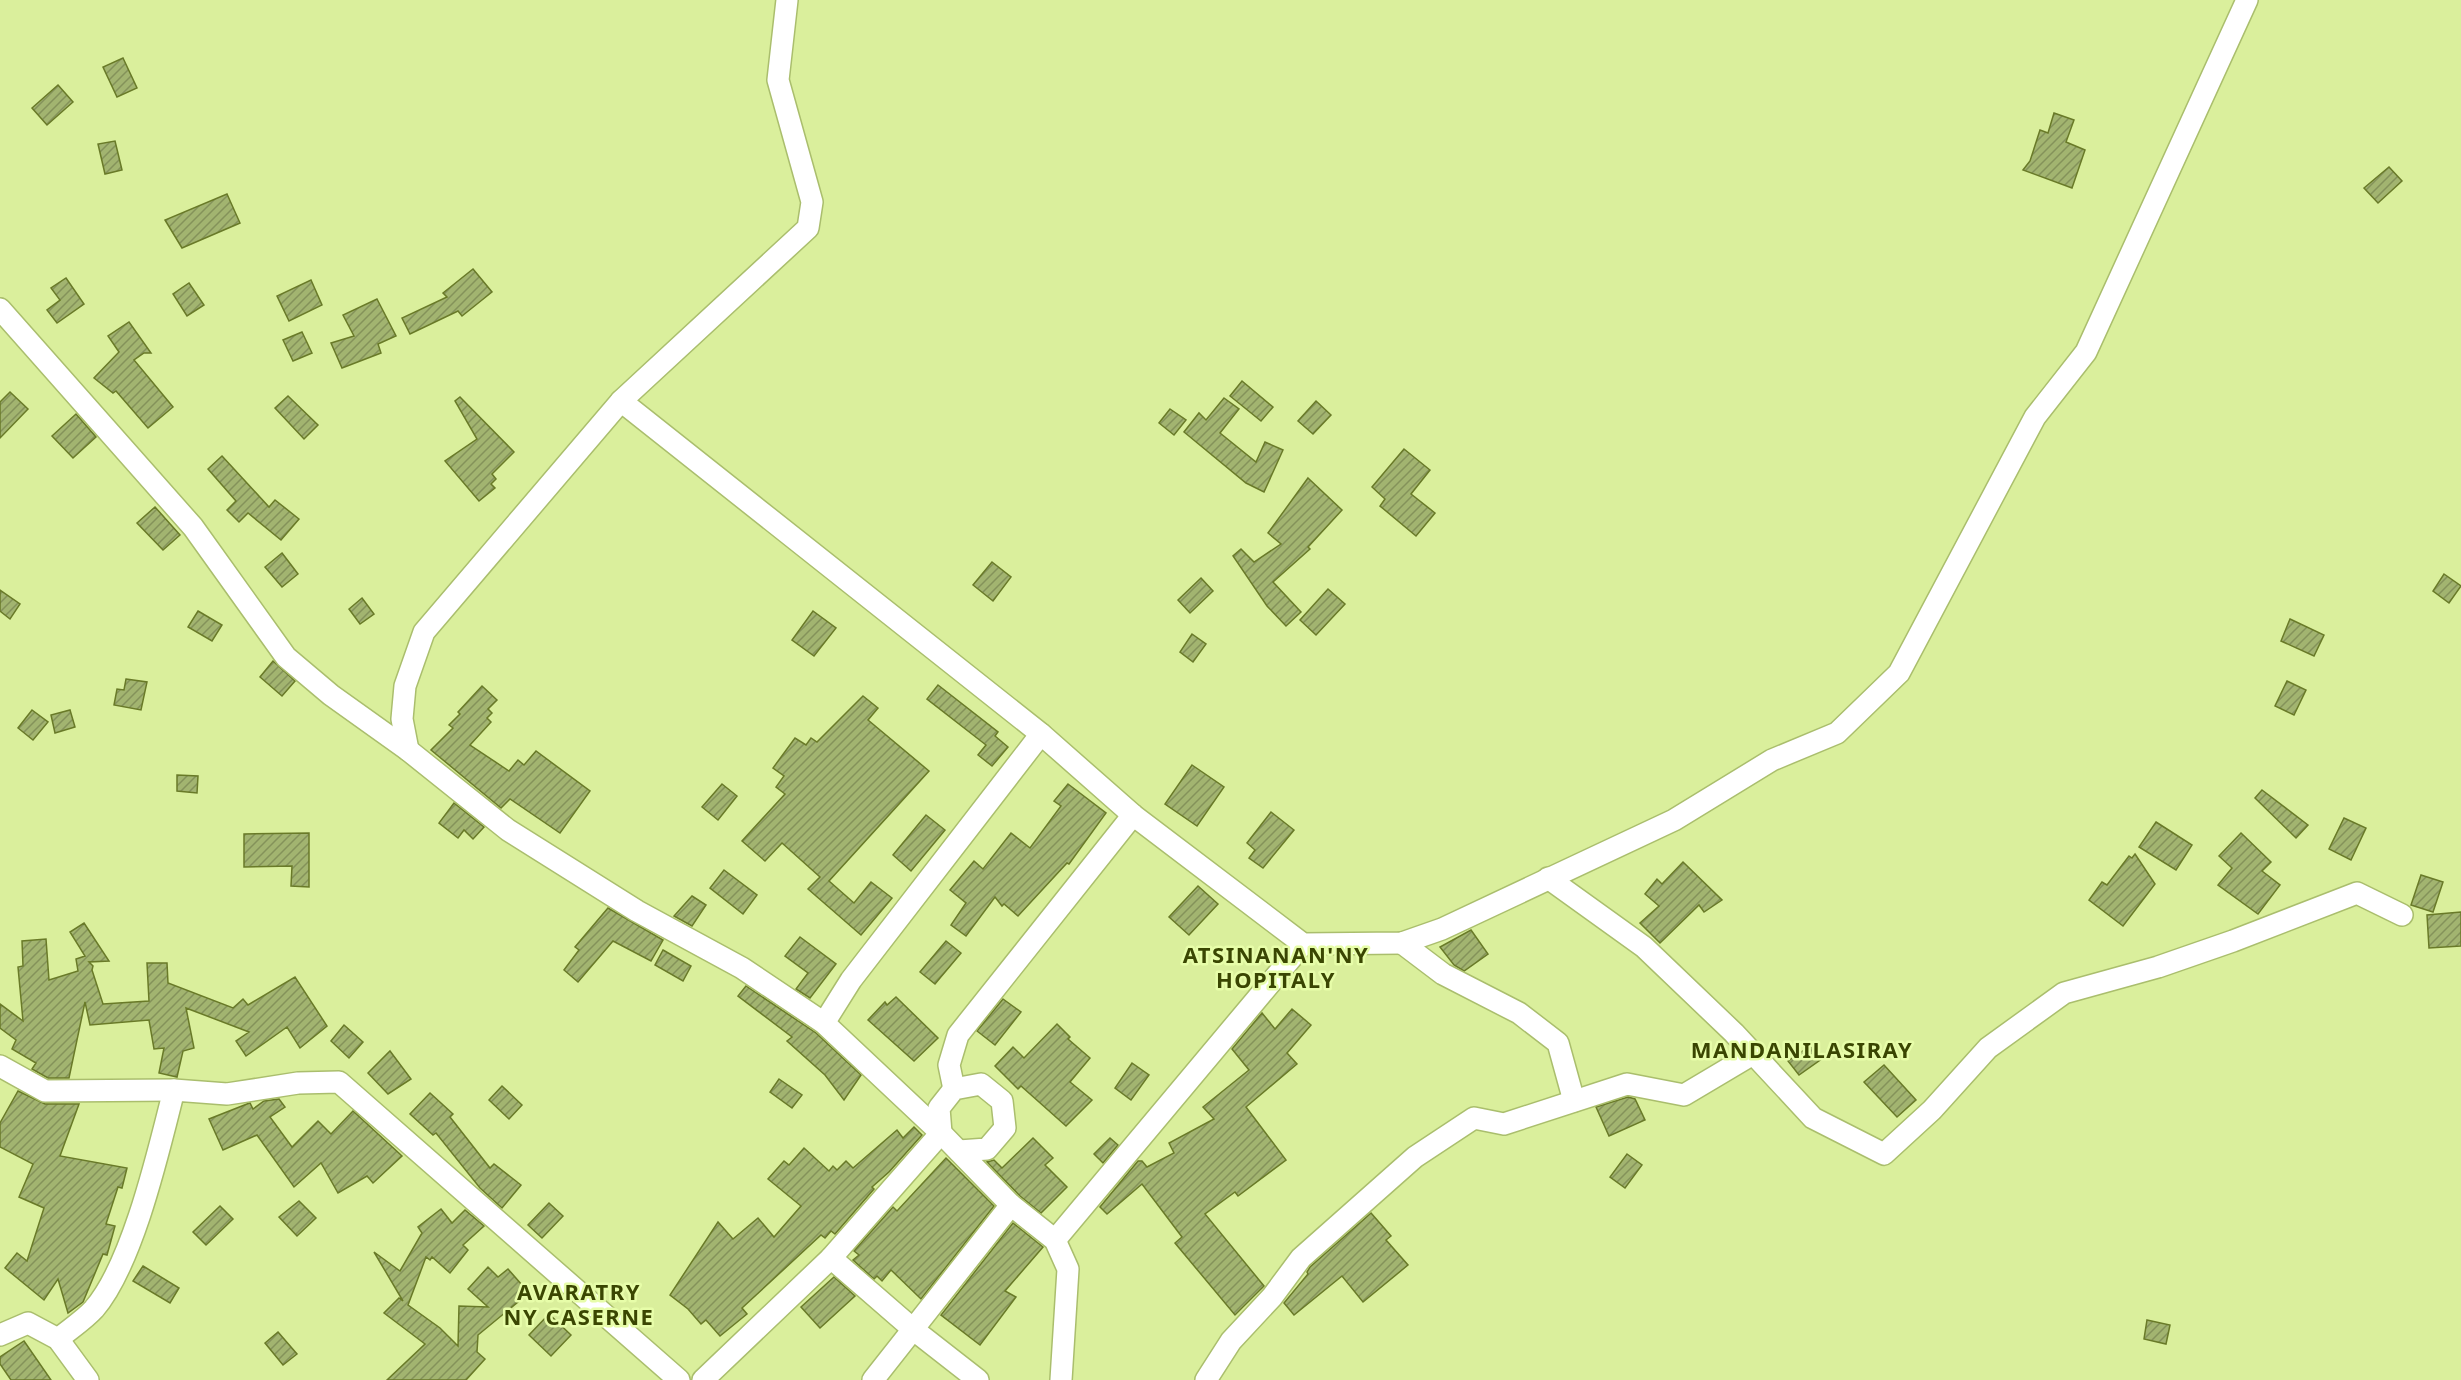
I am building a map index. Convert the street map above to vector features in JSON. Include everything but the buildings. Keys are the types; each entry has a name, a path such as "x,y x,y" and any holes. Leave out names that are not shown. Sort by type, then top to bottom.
{"street":[{"path":"408,750 402,719 405,686 424,632 621,401 808,228 812,202 778,80 787,0"},
{"path":"621,401 1041,734 1133,814 1303,944 1402,943 1442,929 1674,820 1772,760 1838,733 1899,673 2035,417 2086,352 2247,0"},
{"path":"0,309 193,528 286,657 331,695 408,750 508,830 637,911 742,968 824,1023 941,1132 1011,1204 1055,1240 1068,1269 1061,1380"},
{"path":"824,1023 851,980 1041,734"},
{"path":"954,1089 949,1065 958,1035 1133,814"},
{"path":"1548,878 1644,947 1753,1054 1813,1118 1884,1154 1932,1110 1988,1048 2064,993 2158,967 2357,893 2402,915"},
{"path":"1402,943 1443,974 1519,1013 1558,1043 1574,1101"},
{"path":"1055,1240 1303,944"},
{"path":"1206,1380 1231,1341 1272,1297 1301,1258 1415,1157 1474,1118 1504,1125 1627,1084 1684,1095 1753,1054"},
{"path":"0,1066 45,1091 174,1090 227,1094 298,1083 339,1082 679,1380"},
{"path":"703,1380 831,1258 941,1132 939,1108 954,1089 981,1084 1002,1101 1005,1128 987,1149 959,1150"},
{"path":"58,1339 94,1309 124,1258 162,1137 174,1090"},
{"path":"873,1380 1011,1204"},
{"path":"831,1258 914,1330 978,1380"},
{"path":"0,1335 28,1323 58,1339 88,1380"}],"district":[{"name":"ATSINANAN'NY HOPITALY","path":"1276,968"},
{"name":"MANDANILASIRAY","path":"1802,1050"},
{"name":"AVARATRY NY CASERNE","path":"579,1304"}]}
